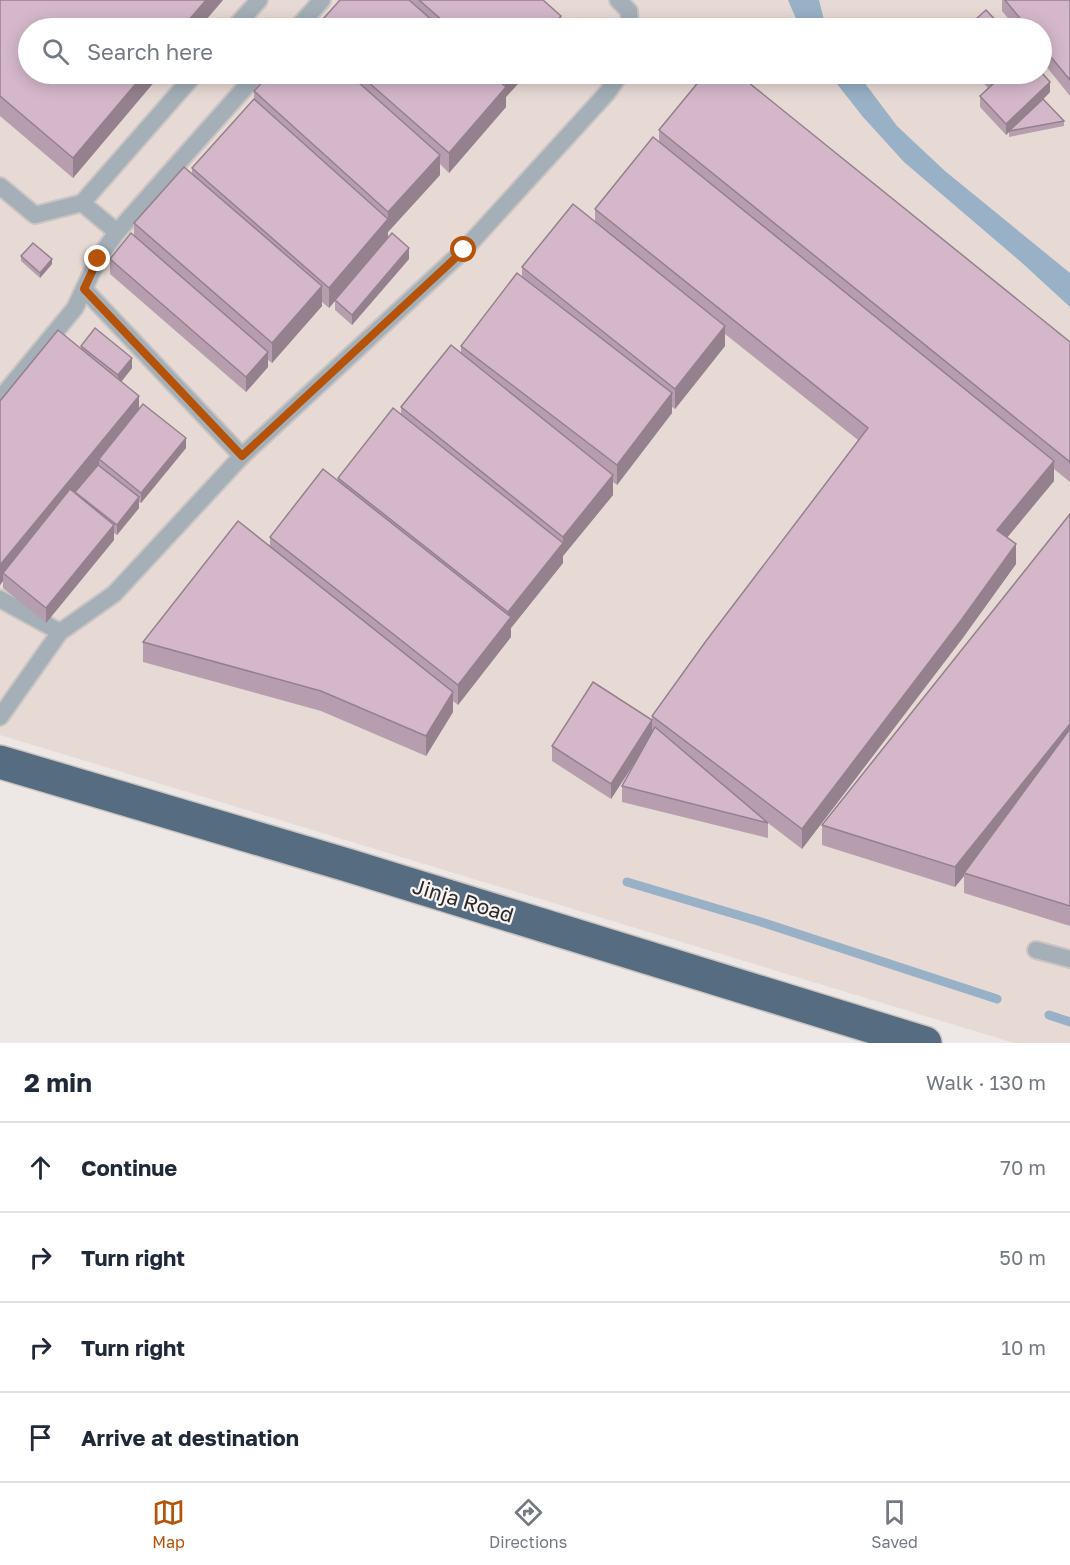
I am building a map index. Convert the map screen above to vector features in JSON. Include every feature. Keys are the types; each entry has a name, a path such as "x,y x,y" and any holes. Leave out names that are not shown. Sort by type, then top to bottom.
{"highway":[{"name":"Jinja Road","path":"0,762 358,868 925,1043"}],"lane":[{"path":"243,18 259,0"},
{"path":"306,18 322,0"},
{"path":"618,0 628,12 629,18"},
{"path":"0,186 35,215 82,203 186,84"},
{"path":"0,399 75,308 98,259 117,232 248,84"},
{"path":"0,717 60,632 114,594 242,456 464,250 613,84"},
{"path":"82,203 117,232"},
{"path":"84,289 242,456"},
{"path":"0,599 60,632"},
{"path":"1036,950 1070,959"}],"shaded area":[{"path":"0,0 1070,0 1070,1043 1014,1043 0,735"}],"water":[{"path":"788,0 819,0 824,18 796,18"},
{"path":"837,84 866,84 897,126 945,171 1070,273 1070,307 904,162 863,117"}],"building":[{"path":"0,0 206,0 191,18 18,18 18,84 136,84 73,158 0,96"},
{"path":"340,0 409,0 430,18 324,18"},
{"path":"419,0 543,0 561,16 559,18 440,18"},
{"path":"1005,0 1070,0 1070,80 1052,58 1052,18 1020,18"},
{"path":"986,10 994,18 977,18"},
{"path":"261,84 360,84 440,155 388,212 254,91"},
{"path":"370,84 502,84 506,87 449,153"},
{"path":"697,84 750,84 1070,342 1070,462 659,130"},
{"path":"993,84 1048,84 1006,124 980,96"},
{"path":"254,99 388,219 329,288 192,168"},
{"path":"1043,99 1064,121 1009,131"},
{"path":"653,137 1054,461 997,530 1016,544 962,619 802,829 652,716 706,641 868,428 595,209"},
{"path":"184,167 322,286 272,343 134,223"},
{"path":"573,204 725,326 675,389 522,267"},
{"path":"131,233 268,352 246,377 110,259"},
{"path":"392,233 409,248 352,315 335,300"},
{"path":"33,243 52,259 40,273 21,256"},
{"path":"517,273 672,393 617,465 461,346"},
{"path":"95,328 132,358 118,375 81,346"},
{"path":"58,330 139,396 0,565 0,401"},
{"path":"451,345 613,475 563,537 401,407"},
{"path":"143,404 186,438 141,493 99,459"},
{"path":"393,408 563,543 508,612 338,478"},
{"path":"98,465 139,497 117,525 75,492"},
{"path":"323,469 511,617 458,685 270,537"},
{"path":"70,489 114,525 46,608 3,573"},
{"path":"1070,514 1070,724 955,867 822,825"},
{"path":"238,521 453,692 426,736 321,691 143,642"},
{"path":"593,682 652,720 611,784 552,746"},
{"path":"655,727 768,823 622,786"},
{"path":"1070,729 1070,906 964,873"}],"waterway":[{"path":"627,882 758,921 997,999"},
{"path":"1049,1015 1070,1022"}],"route":[{"path":"98,259 84,289 242,456 464,250"}]}
